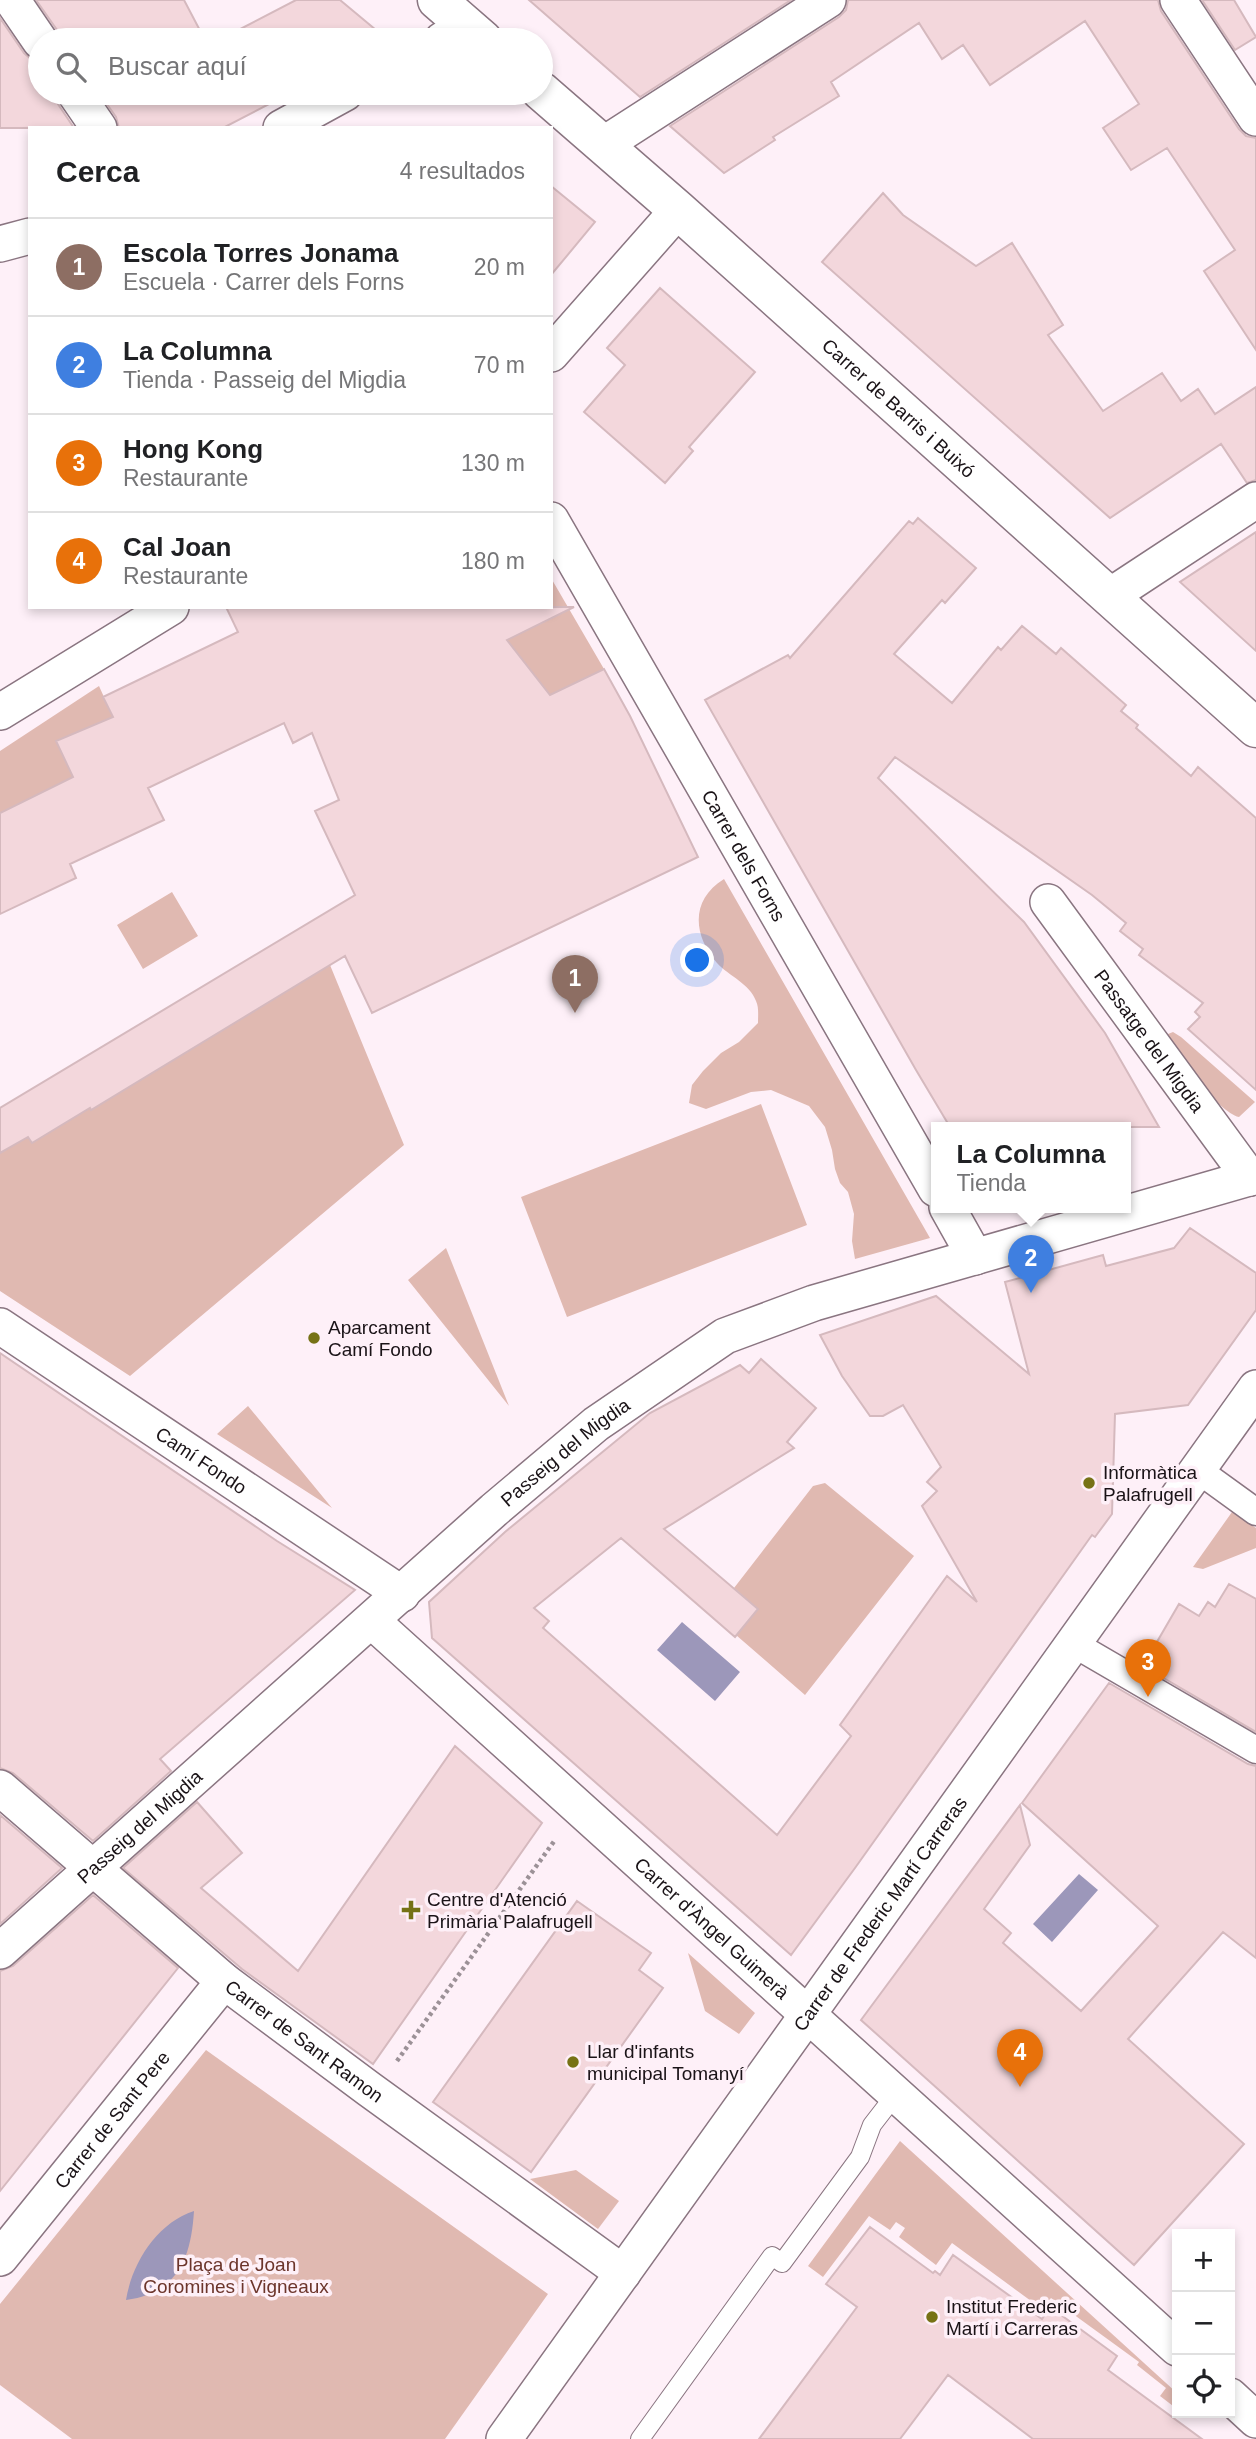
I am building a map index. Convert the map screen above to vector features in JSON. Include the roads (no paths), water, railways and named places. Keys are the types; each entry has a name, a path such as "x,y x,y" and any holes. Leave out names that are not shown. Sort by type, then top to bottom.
{"street":[{"path":"12,0 31,28"},
{"path":"436,0 458,28"},
{"path":"603,145 828,0"},
{"path":"1178,0 1256,118"},
{"name":"Carrer de Barris i Buixó","path":"553,101 678,210 1256,728"},
{"path":"83,105 98,126"},
{"path":"285,126 323,105"},
{"path":"553,352 678,210"},
{"path":"0,244 28,237"},
{"path":"1110,596 1256,500"},
{"name":"Carrer dels Forns","path":"553,523 931,1180"},
{"path":"0,712 168,609"},
{"name":"Passatge del Migdia","path":"1048,902 1253,1177"},
{"name":"Passeig del Migdia","path":"1131,1212 1253,1177"},
{"path":"950,1213 975,1256"},
{"name":"Passeig del Migdia","path":"0,1951 494,1510 596,1424 725,1336 814,1303 1126,1213"},
{"name":"Camí Fondo","path":"0,1326 402,1594"},
{"name":"Carrer de Frederic Martí Carreras","path":"504,2439 1256,1388"},
{"path":"1198,1470 1256,1511"},
{"name":"Carrer d'Àngel Guimerà","path":"372,1621 1172,2343"},
{"path":"1074,1644 1256,1751"},
{"name":"Carrer de Sant Ramon","path":"0,1788 224,1981 623,2273"},
{"name":"Carrer de Sant Pere","path":"0,2259 224,1981"},
{"path":"1235,2401 1256,2420"}],"lane":[{"path":"640,2439 772,2256 782,2263 860,2157 872,2125 896,2094"}],"place":[{"name":"Escola Torres Jonama","path":"575,1013"},
{"name":"La Columna","path":"1031,1293"},
{"name":"Aparcament Camí Fondo","path":"314,1338"},
{"name":"Informàtica Palafrugell","path":"1089,1483"},
{"name":"Hong Kong","path":"1148,1697"},
{"name":"Centre d'Atenció Primària Palafrugell","path":"411,1910"},
{"name":"Llar d'infants municipal Tomanyí","path":"573,2062"},
{"name":"Cal Joan","path":"1020,2087"},
{"name":"Institut Frederic Martí i Carreras","path":"932,2317"}],"park label":[{"name":"Plaça de Joan Coromines i Vigneaux","path":"236,2275"}]}
